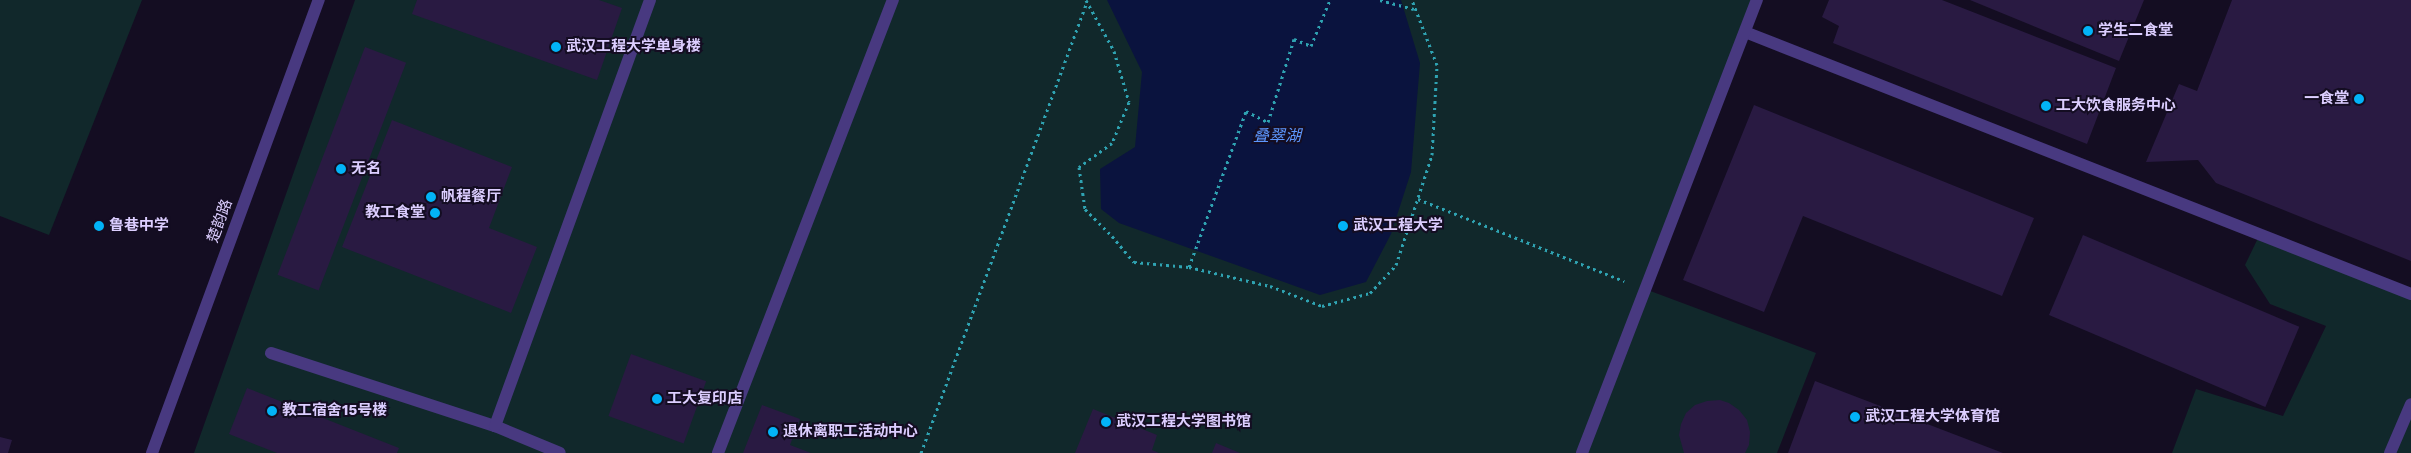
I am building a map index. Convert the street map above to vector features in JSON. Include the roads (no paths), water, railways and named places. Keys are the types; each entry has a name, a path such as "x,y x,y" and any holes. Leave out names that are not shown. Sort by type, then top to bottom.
{"street":[{"name":"楚韵路","path":"152,453 319,0"},
{"path":"495,426 650,0"},
{"path":"718,453 893,0"},
{"path":"1582,453 1757,0"},
{"path":"1745,32 2411,294"},
{"path":"271,353 495,426 560,453"},
{"path":"2390,453 2411,404"}],"water":[{"name":"叠翠湖","path":"1107,0 1401,0 1420,63 1411,172 1391,234 1366,282 1320,295 1119,223 1101,209 1100,169 1135,147 1142,72"}],"place":[{"name":"学生二食堂","path":"2088,31"},
{"name":"武汉工程大学单身楼","path":"556,47"},
{"name":"一食堂","path":"2359,99"},
{"name":"工大饮食服务中心","path":"2046,106"},
{"name":"无名","path":"341,169"},
{"name":"帆程餐厅","path":"431,197"},
{"name":"教工食堂","path":"435,213"},
{"name":"鲁巷中学","path":"99,226"},
{"name":"武汉工程大学","path":"1343,226"},
{"name":"工大复印店","path":"657,399"},
{"name":"教工宿舍15号楼","path":"272,411"},
{"name":"武汉工程大学体育馆","path":"1855,417"},
{"name":"武汉工程大学图书馆","path":"1106,422"},
{"name":"退休离职工活动中心","path":"773,432"}]}
